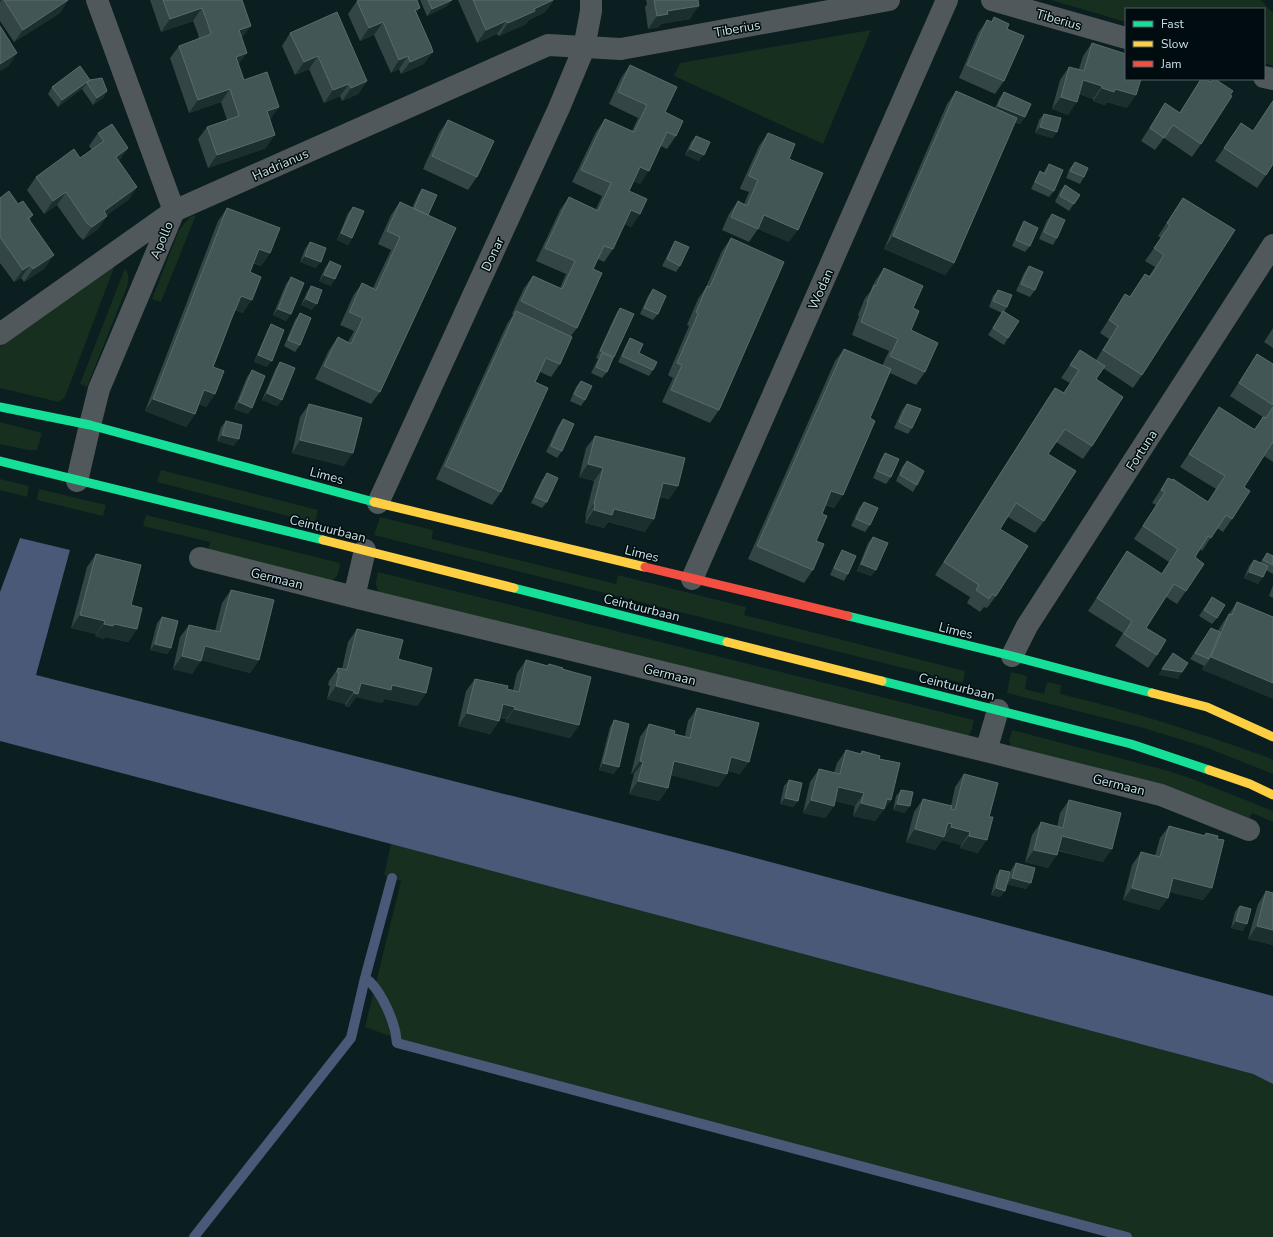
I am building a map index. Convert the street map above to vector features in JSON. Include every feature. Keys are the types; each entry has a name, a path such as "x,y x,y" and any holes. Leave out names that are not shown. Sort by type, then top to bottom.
{"street":[{"name":"Apollo","path":"77,481 99,389 174,210 97,0"},
{"name":"Donar","path":"378,503 559,108 584,48 591,11 591,0"},
{"name":"Tiberius","path":"584,48 621,49 889,0"},
{"name":"Wodan","path":"692,579 947,0"},
{"name":"Tiberius","path":"992,0 1125,38"},
{"name":"Hadrianus","path":"0,334 174,210 548,45 584,48"},
{"name":"Fortuna","path":"1012,656 1027,626 1273,245"},
{"name":"Limes","path":"0,407 90,425 378,503 1012,656 1207,707 1273,737"},
{"name":"Ceintuurbaan","path":"0,461 365,550 1131,744 1250,784 1273,795"},
{"path":"354,597 365,550"},
{"name":"Germaan","path":"200,558 1161,795 1249,830"},
{"path":"986,751 998,710"}],"green space":[{"path":"1051,0 1261,0 1273,13 1273,66 1265,63 1265,8 1125,8 1125,22"},
{"path":"871,30 823,144 674,76 680,63"},
{"path":"196,215 161,302 152,299 179,230 190,217"},
{"path":"110,265 115,265 65,397 59,402 0,388 0,346"},
{"path":"125,268 128,277 127,287 87,387 80,384"},
{"path":"0,422 42,433 37,450 28,450 0,444"},
{"path":"161,470 318,510 315,523 157,482"},
{"path":"0,479 29,486 27,497 0,490"},
{"path":"39,489 106,505 103,516 37,500"},
{"path":"146,515 340,563 338,573 336,578 331,581 208,550 210,542 143,526"},
{"path":"380,517 433,530 432,539 616,584 618,575 746,607 744,615 965,671 963,683 374,535"},
{"path":"378,572 974,720 972,729 968,737 380,593 376,586"},
{"path":"1011,672 1027,676 1025,689 1044,694 1047,682 1061,685 1060,694 1164,722 1267,757 1273,760 1273,774 1205,747 1140,727 1007,693"},
{"path":"1012,730 1165,770 1190,778 1273,811 1273,822 1252,813 1249,821 1011,747 1009,740"},
{"path":"391,844 1253,1074 1273,1084 1273,1237 1129,1237 409,1043 365,1027 401,881 384,875"}],"water":[{"path":"20,538 70,550 36,675 729,851 1273,996 1273,1084 1253,1074 0,741 0,592"}],"building":[{"path":"4,0 68,0 23,30"},
{"path":"163,0 242,0 251,26 239,30 247,53 236,57 244,80 267,72 279,107 267,111 275,135 217,155 207,127 239,116 230,89 198,100 179,46 211,34 207,21 202,8 170,19"},
{"path":"417,0 420,8 415,10 433,52 410,62 408,56 399,60 383,22 369,28 357,1"},
{"path":"428,0 452,0 432,9"},
{"path":"473,0 553,0 534,9 535,11 508,23 506,21 486,30"},
{"path":"654,0 698,0 699,6 667,11 668,14 657,16"},
{"path":"337,12 367,81 351,88 349,84 333,90 318,56 304,62 290,33"},
{"path":"994,17 1009,24 1007,29 1024,36 1004,81 967,65 987,20 992,22"},
{"path":"0,26 17,53 0,64"},
{"path":"1092,43 1125,54 1125,80 1141,80 1136,95 1115,89 1114,92 1102,88 1102,86 1083,80 1077,102 1061,97 1069,67 1084,71"},
{"path":"630,65 677,87 665,112 683,121 676,136 667,132 649,171 640,167 629,191 647,199 640,214 631,210 613,249 604,246 593,269 602,273 577,328 521,301 533,276 562,289 575,261 545,248 569,197 598,211 611,183 581,170 605,119 634,132 647,105 618,92"},
{"path":"80,66 90,80 62,100 52,87"},
{"path":"102,78 107,91 97,98 87,83 90,80"},
{"path":"1200,80 1207,80 1211,82 1212,80 1216,80 1233,91 1230,95 1232,96 1201,144 1173,125 1164,138 1150,128 1165,103 1180,113"},
{"path":"956,91 1017,118 954,263 893,236"},
{"path":"1004,92 1031,104 1025,117 998,106"},
{"path":"1273,101 1273,164 1266,175 1224,148 1241,123 1253,131"},
{"path":"1044,114 1061,118 1057,132 1040,127"},
{"path":"448,120 494,141 477,177 432,156"},
{"path":"112,124 128,148 116,157 137,187 104,211 107,216 92,227 87,223 66,192 53,201 36,177 74,149 80,158 104,141 98,133"},
{"path":"768,133 795,144 789,159 823,173 798,230 764,215 758,229 731,217 738,201 747,206 758,180 749,175"},
{"path":"696,136 710,142 704,155 690,149"},
{"path":"1075,162 1088,168 1084,177 1070,171"},
{"path":"1049,164 1063,170 1054,191 1035,182 1040,171 1045,174"},
{"path":"1065,185 1080,195 1074,204 1060,196"},
{"path":"422,189 437,195 428,215 414,209"},
{"path":"9,191 18,204 23,201 33,215 28,218 54,255 33,269 30,265 23,270 0,237 0,198"},
{"path":"1183,198 1235,230 1142,375 1103,350 1118,326 1109,320 1125,294 1130,297 1145,274 1150,277 1164,255 1154,248 1170,225 1167,223"},
{"path":"400,202 456,228 380,392 324,366 338,337 351,344 363,318 349,312 362,283 376,290 400,237 387,231"},
{"path":"353,207 364,211 352,238 341,233"},
{"path":"227,208 280,228 270,253 259,249 250,272 261,277 252,300 241,296 213,367 224,371 215,394 204,390 195,414 153,399"},
{"path":"1052,214 1065,220 1057,238 1044,232"},
{"path":"1024,221 1038,228 1030,246 1016,240"},
{"path":"731,238 784,262 719,410 671,390 682,365 677,363 698,314 696,312 707,286 710,287"},
{"path":"675,241 689,247 680,266 667,259"},
{"path":"310,242 326,248 321,262 305,256"},
{"path":"330,261 341,266 335,279 324,275"},
{"path":"1029,266 1043,272 1035,290 1021,284"},
{"path":"884,268 923,286 913,308 919,311 911,330 938,343 925,372 890,356 898,339 861,322 874,285 876,286"},
{"path":"291,277 304,283 291,314 278,309"},
{"path":"311,286 322,290 317,304 306,299"},
{"path":"653,289 666,296 658,314 644,308"},
{"path":"998,290 1012,295 1007,307 993,301"},
{"path":"620,308 634,314 614,357 600,351"},
{"path":"516,311 572,337 560,364 546,358 535,382 548,388 501,492 445,466"},
{"path":"1003,311 1019,321 1008,338 993,328"},
{"path":"300,313 311,318 300,345 288,340"},
{"path":"271,324 284,330 272,361 258,355"},
{"path":"630,338 643,344 639,353 657,362 653,370 622,356"},
{"path":"844,349 891,369 870,418 875,421 843,495 831,491 822,514 827,516 816,541 824,544 813,570 757,546"},
{"path":"1080,350 1105,366 1096,379 1123,397 1092,446 1065,429 1048,454 1076,471 1044,521 1016,503 1000,529 1028,546 996,596 992,594 989,599 976,590 979,585 944,562 1055,388 1064,393 1079,370 1070,365"},
{"path":"602,353 613,358 607,372 596,367"},
{"path":"1257,354 1273,364 1273,405 1239,383"},
{"path":"280,362 295,368 282,400 267,393"},
{"path":"252,370 265,376 252,408 239,402"},
{"path":"581,381 592,386 585,400 574,394"},
{"path":"309,404 362,418 353,453 300,440"},
{"path":"907,404 921,409 912,428 899,422"},
{"path":"1219,407 1255,430 1263,417 1266,418 1273,407 1273,443 1244,487 1250,491 1232,519 1226,515 1211,538 1208,536 1195,557 1204,564 1186,591 1174,584 1146,628 1166,640 1157,655 1124,634 1132,621 1097,598 1127,551 1162,574 1178,549 1143,526 1165,492 1161,490 1168,478 1173,479 1208,502 1225,476 1189,454"},
{"path":"563,419 574,424 562,451 551,446"},
{"path":"226,421 242,425 239,439 222,435"},
{"path":"595,436 685,458 678,486 663,483 654,519 614,509 612,515 594,510 594,504 603,468 588,464"},
{"path":"885,453 899,459 891,477 877,471"},
{"path":"907,461 924,471 917,485 900,475"},
{"path":"547,473 558,478 547,502 535,497"},
{"path":"864,502 878,508 870,525 856,519"},
{"path":"873,537 888,543 876,570 861,564"},
{"path":"842,550 856,556 848,574 834,568"},
{"path":"1267,553 1273,556 1273,565 1263,560"},
{"path":"96,554 141,565 131,605 142,608 137,629 114,624 113,626 104,624 105,621 80,615"},
{"path":"1254,560 1268,566 1263,577 1249,572"},
{"path":"231,590 274,600 259,660 205,646 201,661 182,656 189,625 220,632"},
{"path":"1212,597 1225,605 1217,618 1204,610"},
{"path":"1237,602 1273,617 1273,683 1211,657 1229,614 1232,615"},
{"path":"162,617 178,621 171,648 155,644"},
{"path":"1211,628 1220,632 1209,659 1195,653"},
{"path":"357,629 403,640 398,659 432,668 426,693 392,685 391,690 361,683 358,694 354,693 354,691 336,686 339,673 337,672 338,668 347,670"},
{"path":"1173,653 1188,663 1182,672 1162,669"},
{"path":"526,660 548,666 549,664 591,677 579,725 514,709 515,707 503,704 499,721 467,713 475,679 508,686 507,689 519,692"},
{"path":"697,708 759,723 749,762 731,757 727,774 674,761 668,788 638,781 643,762 640,761 649,724 675,731 674,734 690,738"},
{"path":"614,720 629,724 619,767 603,763"},
{"path":"846,750 861,754 862,751 880,756 879,759 900,763 891,800 887,799 884,809 861,803 864,793 838,787 834,806 811,800 819,769 840,774"},
{"path":"964,774 998,783 989,817 993,817 987,840 969,836 970,832 951,827 952,824 948,823 944,837 915,829 923,799 952,806 951,809 955,810"},
{"path":"789,780 802,783 798,801 785,798"},
{"path":"901,790 913,792 910,806 897,804"},
{"path":"1069,800 1121,813 1112,849 1062,836 1057,855 1034,850 1041,822 1063,828"},
{"path":"1169,826 1205,836 1206,833 1218,836 1217,839 1224,840 1212,888 1173,878 1168,898 1132,888 1141,852 1160,857"},
{"path":"1016,863 1035,868 1031,883 1012,878"},
{"path":"1000,870 1010,872 1005,891 996,888"},
{"path":"1266,891 1273,893 1273,930 1257,926"},
{"path":"1240,906 1251,909 1247,924 1236,921"}],"waterway":[{"path":"194,1237 351,1038 365,978 392,878"},
{"path":"365,978 379,993 386,1007 395,1029 397,1043 1127,1237"}],"traffic: fast":[{"path":"0,407 90,425 374,502"},
{"path":"0,461 323,540"},
{"path":"514,588 727,642"},
{"path":"848,616 1012,656 1152,693"},
{"path":"882,681 1131,744 1209,770"}],"traffic: slow":[{"path":"374,502 645,567"},
{"path":"323,540 514,588"},
{"path":"727,642 882,681"},
{"path":"1152,693 1207,707 1273,737"},
{"path":"1209,770 1250,784 1273,795"}],"traffic: jam":[{"path":"645,567 848,616"}]}
